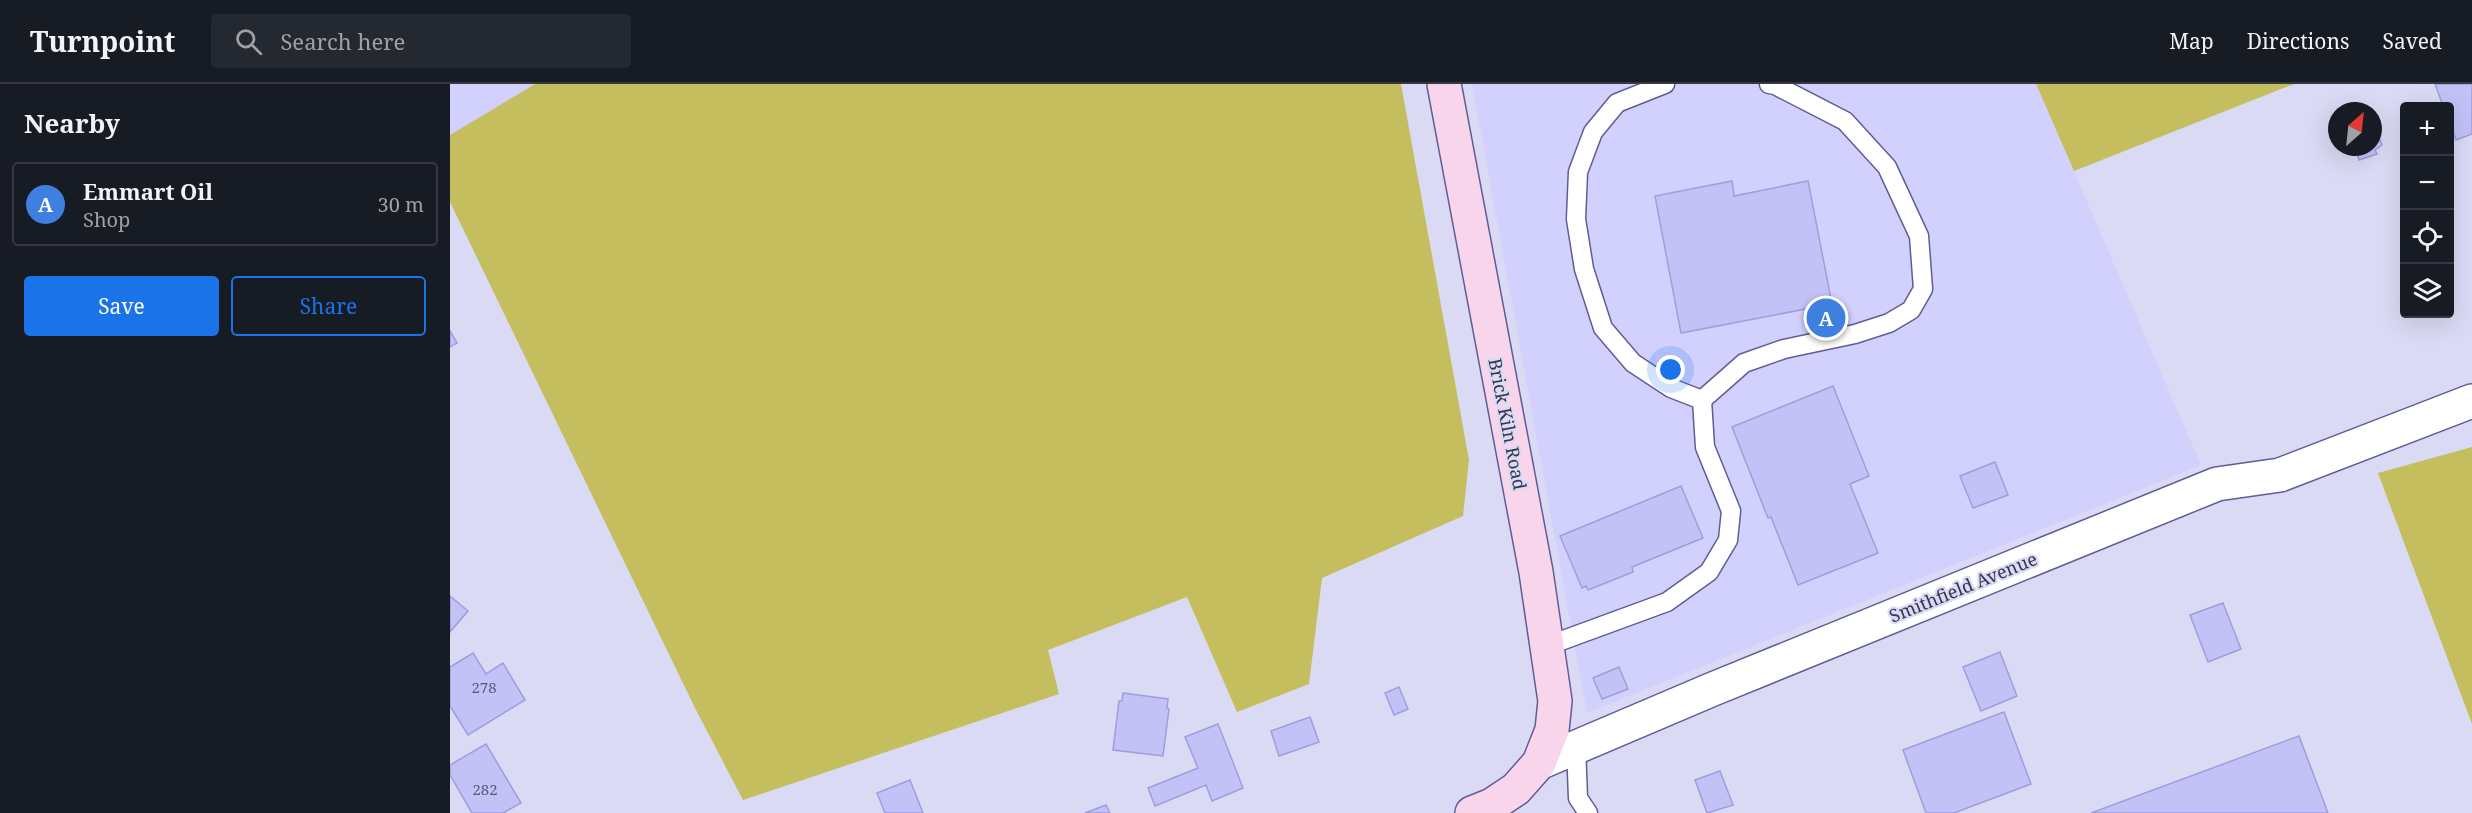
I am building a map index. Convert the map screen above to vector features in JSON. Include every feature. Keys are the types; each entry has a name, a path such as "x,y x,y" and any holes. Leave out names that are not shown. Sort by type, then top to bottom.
{"street":[{"name":"Brick Kiln Road","path":"1444,84 1534,561 1555,701 1552,730 1539,763"},
{"name":"Smithfield Avenue","path":"1472,813 1492,805 1516,789 1539,763 1576,746 2217,484 2280,475 2472,401"}],"lane":[{"path":"1665,84 1617,103 1593,132 1578,172 1576,219 1584,270 1603,328 1633,363 1671,388 1702,400"},
{"path":"1702,400 1744,363 1784,349 1855,334 1889,323 1911,310 1923,289 1920,236 1887,167 1845,121 1775,84 1770,84"},
{"path":"1547,646 1667,602 1709,572 1728,540 1731,511 1705,447 1702,400"},
{"path":"1576,746 1578,798 1588,813"}],"shaded area":[{"path":"450,84 535,84 450,135"},
{"path":"535,84 1401,84 1469,460 1463,516 1322,578 1309,684 1237,712 1187,597 1048,650 1059,694 743,800 695,708 450,202 450,135"},
{"path":"1472,84 2036,84 2201,465 1587,713"},
{"path":"2036,84 2294,84 2074,171"},
{"path":"2472,447 2472,724 2378,473"}],"building":[{"path":"2435,84 2472,84 2472,134 2456,140 2454,102 2442,102"},
{"path":"2358,156 2371,156 2359,160"},
{"path":"1732,181 1734,196 1808,181 1832,304 1681,333 1655,196"},
{"path":"450,331 457,343 450,347"},
{"path":"1833,386 1869,476 1850,484 1878,553 1798,585 1771,517 1768,518 1732,427"},
{"path":"1995,462 2008,495 1973,508 1960,476"},
{"path":"1681,486 1703,538 1632,567 1633,572 1588,590 1586,586 1582,588 1560,536"},
{"path":"450,596 468,611 450,632"},
{"path":"2223,603 2241,649 2208,662 2190,615"},
{"path":"2000,652 2017,696 1981,711 1963,667"},
{"path":"473,653 486,674 503,663 525,700 468,735 450,706 450,667"},
{"path":"1619,667 1628,689 1602,699 1593,678"},
{"path":"1399,687 1408,709 1394,715 1385,693"},
{"path":"1123,693 1168,699 1167,708 1169,709 1163,756 1113,750 1119,701 1122,701"},
{"path":"2004,712 2031,784 1954,813 1926,813 1903,750"},
{"path":"1310,717 1319,742 1279,756 1271,731"},
{"path":"1218,724 1243,788 1212,801 1206,785 1155,806 1148,788 1198,768 1185,737"},
{"path":"2299,736 2328,813 2091,813"},
{"path":"486,744 521,803 503,813 472,813 450,775 450,765"},
{"path":"1720,771 1733,805 1707,813 1695,780"},
{"path":"910,780 923,813 885,813 877,793"},
{"path":"1106,805 1110,813 1085,813"}],"place":[{"name":"Emmart Oil","path":"1826,318"}]}
